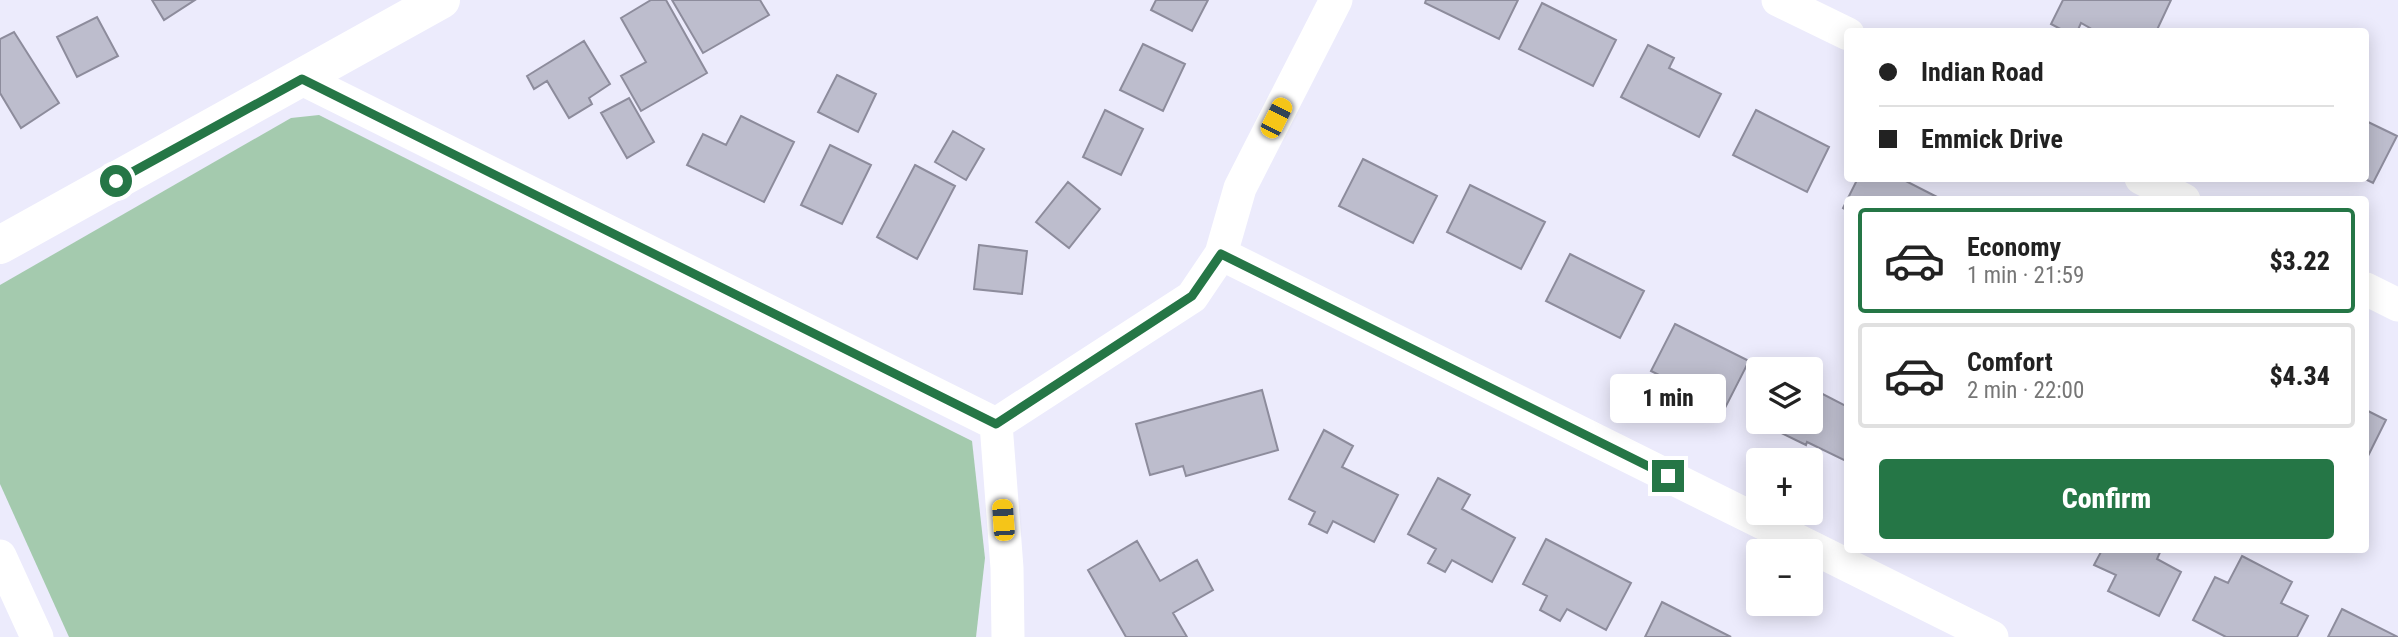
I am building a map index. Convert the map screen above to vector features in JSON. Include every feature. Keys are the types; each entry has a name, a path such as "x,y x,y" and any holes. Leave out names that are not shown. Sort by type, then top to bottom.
{"street":[{"path":"0,244 441,0"},
{"path":"996,424 1192,296 1221,254 1240,188 1336,0"},
{"path":"1778,0 1844,32"},
{"path":"302,79 996,424"},
{"path":"2149,182 2176,196"},
{"path":"1221,254 1992,637"},
{"path":"2369,290 2398,305"},
{"path":"996,424 1007,568 1008,637"},
{"path":"0,556 30,634"}],"green space":[{"path":"319,115 972,441 985,558 976,637 69,637 0,484 0,285 291,118"}],"building":[{"path":"152,0 195,0 164,20"},
{"path":"651,0 666,0 707,73 641,111 621,76 646,62 621,18"},
{"path":"672,0 760,0 769,15 703,53"},
{"path":"1156,0 1208,0 1192,31 1151,10"},
{"path":"1426,0 1518,0 1499,39 1425,3"},
{"path":"2063,0 2171,0 2158,28 2090,28 2081,23 2079,28 2058,28 2051,24"},
{"path":"1542,3 1616,40 1593,86 1519,49"},
{"path":"97,17 118,56 77,77 57,37"},
{"path":"14,32 59,103 21,128 0,93 0,39"},
{"path":"584,41 610,84 589,98 592,104 569,118 547,81 534,89 527,76"},
{"path":"1143,44 1185,64 1163,111 1120,90"},
{"path":"1648,45 1674,58 1669,68 1721,94 1699,137 1621,97"},
{"path":"837,75 876,94 858,132 818,112"},
{"path":"629,98 654,142 627,158 601,113"},
{"path":"1105,110 1143,129 1121,175 1083,157"},
{"path":"1756,110 1829,147 1807,192 1733,155"},
{"path":"741,116 794,142 764,202 687,165 703,134 726,145"},
{"path":"2369,122 2397,136 2373,183 2369,181"},
{"path":"953,131 984,149 966,180 935,162"},
{"path":"830,145 871,165 842,224 801,205"},
{"path":"1363,159 1437,196 1413,243 1339,206"},
{"path":"915,165 955,186 917,259 877,237"},
{"path":"1068,182 1100,209 1069,248 1036,222"},
{"path":"1856,182 1908,182 1935,196 1849,196"},
{"path":"1470,185 1545,222 1521,269 1447,232"},
{"path":"979,245 1027,251 1022,294 974,289"},
{"path":"1570,254 1644,291 1620,338 1546,301"},
{"path":"1675,324 1746,360 1746,367 1725,408 1651,371"},
{"path":"1262,390 1278,450 1186,476 1183,466 1150,475 1136,424"},
{"path":"1823,394 1844,405 1844,460 1823,448 1807,442 1806,445 1783,434 1823,434"},
{"path":"2369,412 2386,420 2369,454"},
{"path":"1324,430 1353,446 1342,467 1398,495 1374,542 1333,521 1327,533 1309,524 1315,512 1289,499"},
{"path":"1438,478 1470,495 1462,509 1515,538 1492,582 1452,560 1445,572 1428,563 1436,549 1408,534"},
{"path":"1546,539 1631,583 1606,630 1567,609 1560,621 1540,610 1547,596 1523,584"},
{"path":"1137,541 1160,581 1197,560 1213,590 1173,613 1187,637 1126,637 1088,570"},
{"path":"2100,553 2160,553 2157,559 2181,572 2159,616 2108,591 2116,575 2094,565"},
{"path":"2242,556 2292,582 2281,603 2308,616 2297,637 2226,637 2193,620 2215,577 2228,583"},
{"path":"1662,602 1731,637 1645,637"},
{"path":"2342,609 2398,637 2328,637"}],"route":[{"path":"116,181 302,79 996,424 1192,296 1221,254 1668,476"}]}
